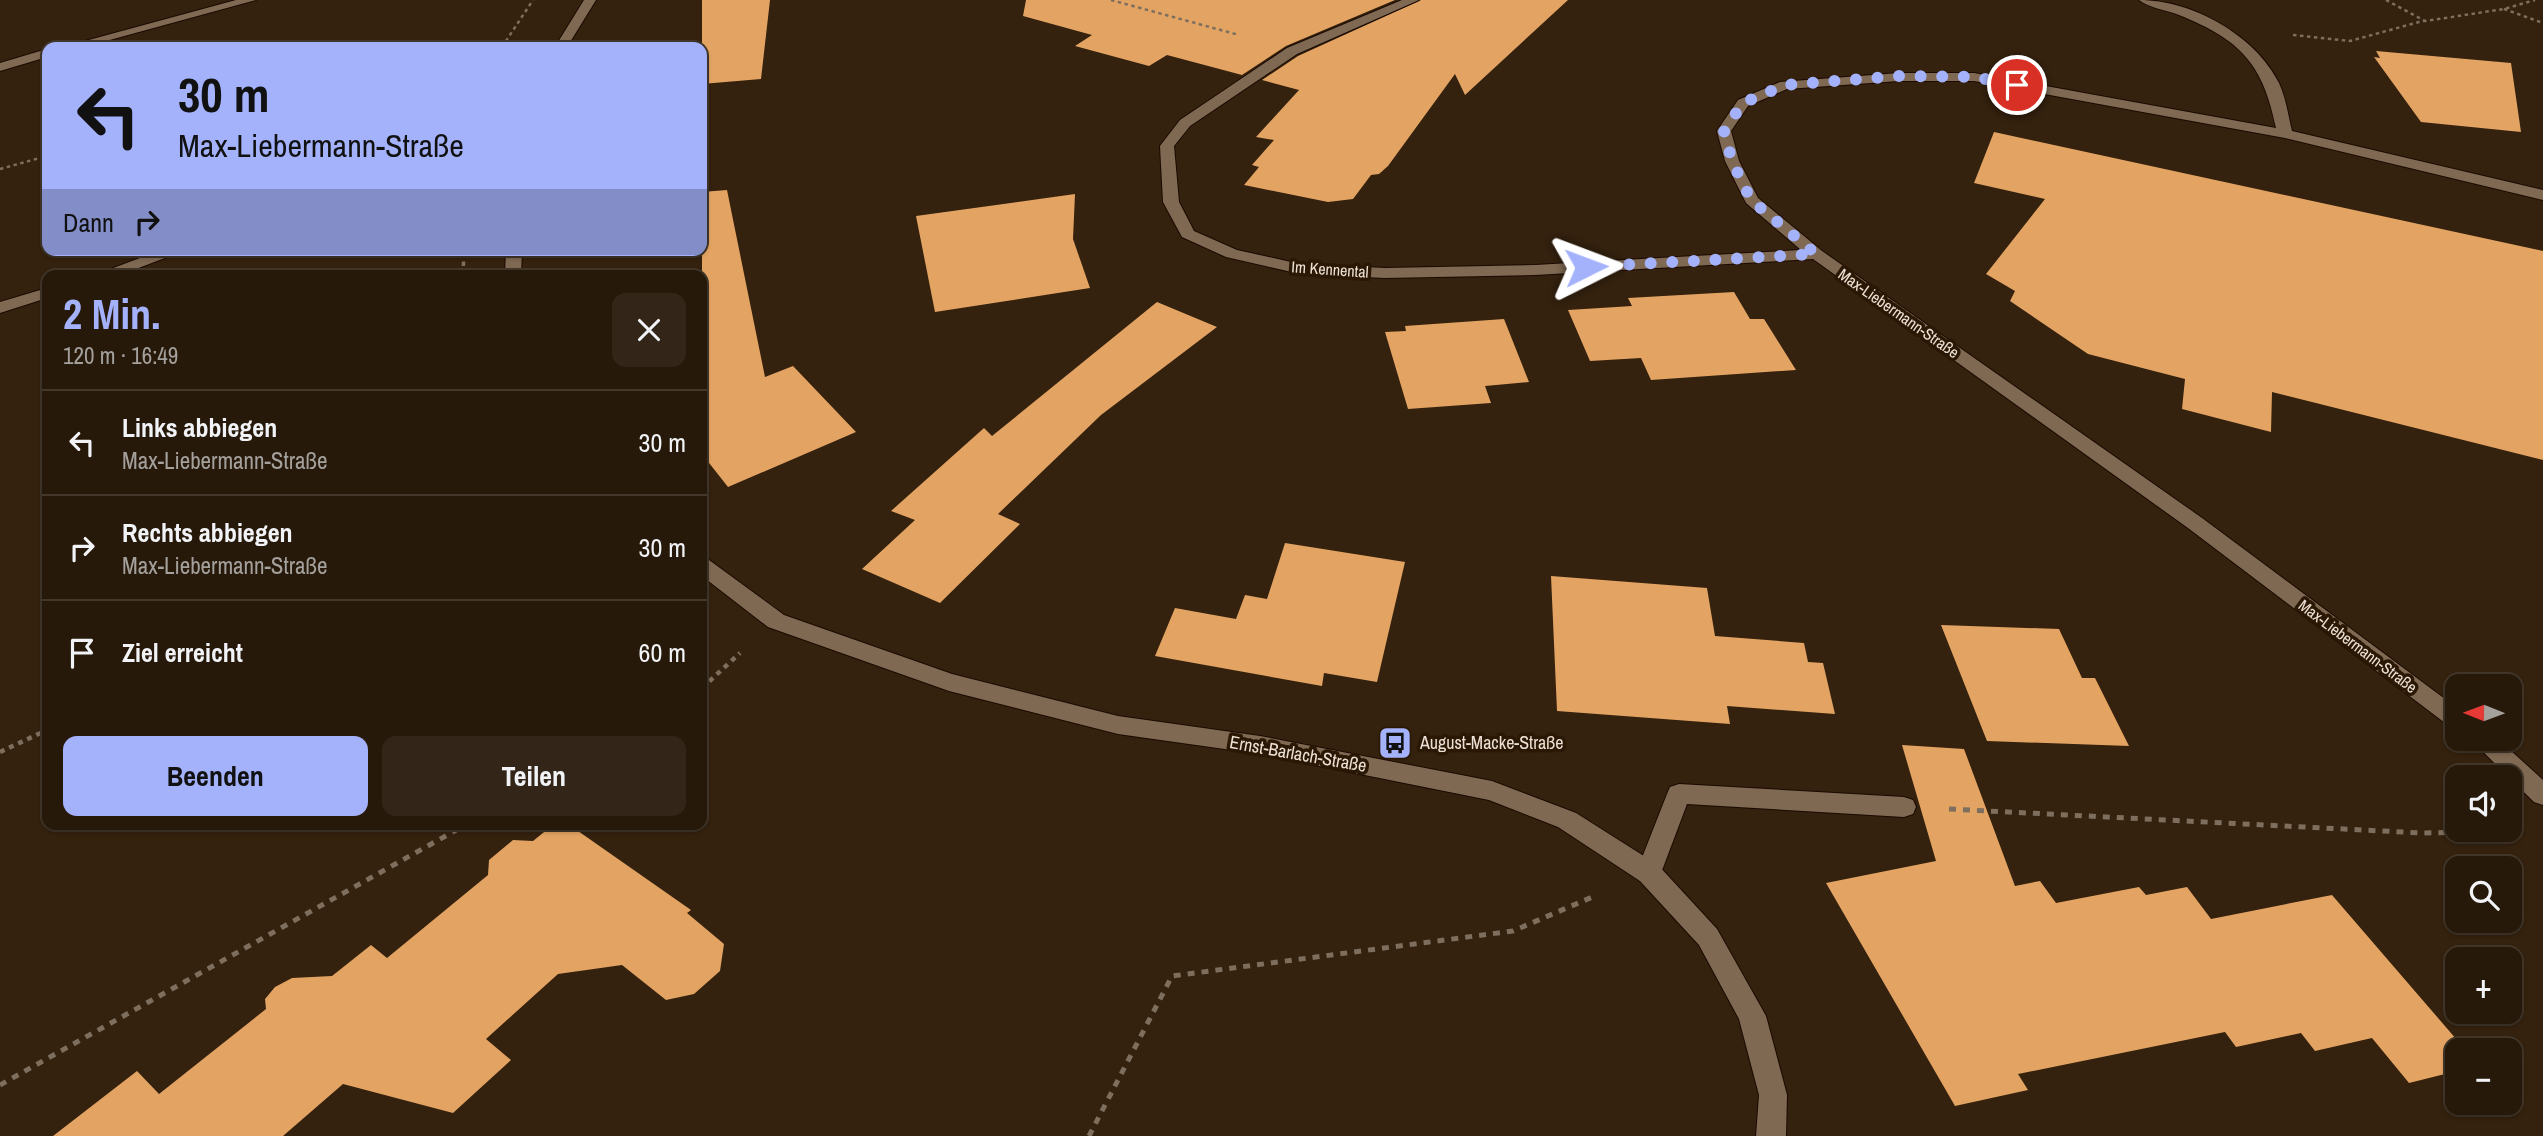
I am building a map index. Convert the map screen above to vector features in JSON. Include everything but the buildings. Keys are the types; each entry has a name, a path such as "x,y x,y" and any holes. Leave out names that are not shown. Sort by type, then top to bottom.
{"street":[{"path":"89,42 250,0"},
{"path":"564,42 590,0"},
{"name":"Im Kennental","path":"1413,0 1292,51 1185,123 1167,146 1171,202 1188,234 1232,254 1300,269 1373,272 1535,270 1816,254"},
{"path":"2145,0 2216,28 2255,55 2273,86 2284,134"},
{"path":"0,67 42,55"},
{"name":"Max-Liebermann-Straße","path":"2445,711 2195,523 1816,254 1751,200 1732,161 1724,131 1743,103 1785,85 1899,76 1974,77 2284,134 2543,195"},
{"path":"118,270 160,256"},
{"path":"0,308 42,295"},
{"name":"Ernst-Barlach-Straße","path":"707,569 776,621 949,682 1118,725 1259,745 1492,792 1567,820 1649,873 1708,937 1752,1016 1773,1095 1771,1136"},
{"path":"2495,751 2543,795"},
{"path":"1649,873 1679,794 1903,807"}],"path":[{"path":"504,42 533,0"},
{"path":"1111,0 1224,30"},
{"path":"2386,0 2425,21"},
{"path":"2292,36 2350,41 2425,21 2504,9 2535,0"},
{"path":"2504,9 2543,23"},
{"path":"0,169 42,157"},
{"path":"0,752 42,732"},
{"path":"1903,807 2445,833"},
{"path":"0,1085 456,830"},
{"path":"1089,1136 1171,976 1513,931 1649,873"}],"place":[{"name":"August-Macke-Straße","path":"1395,743"}],"route":[{"path":"1586,267 1816,254 1751,200 1732,161 1724,131 1743,103 1785,85 1899,76 1974,77 2017,85"}]}
